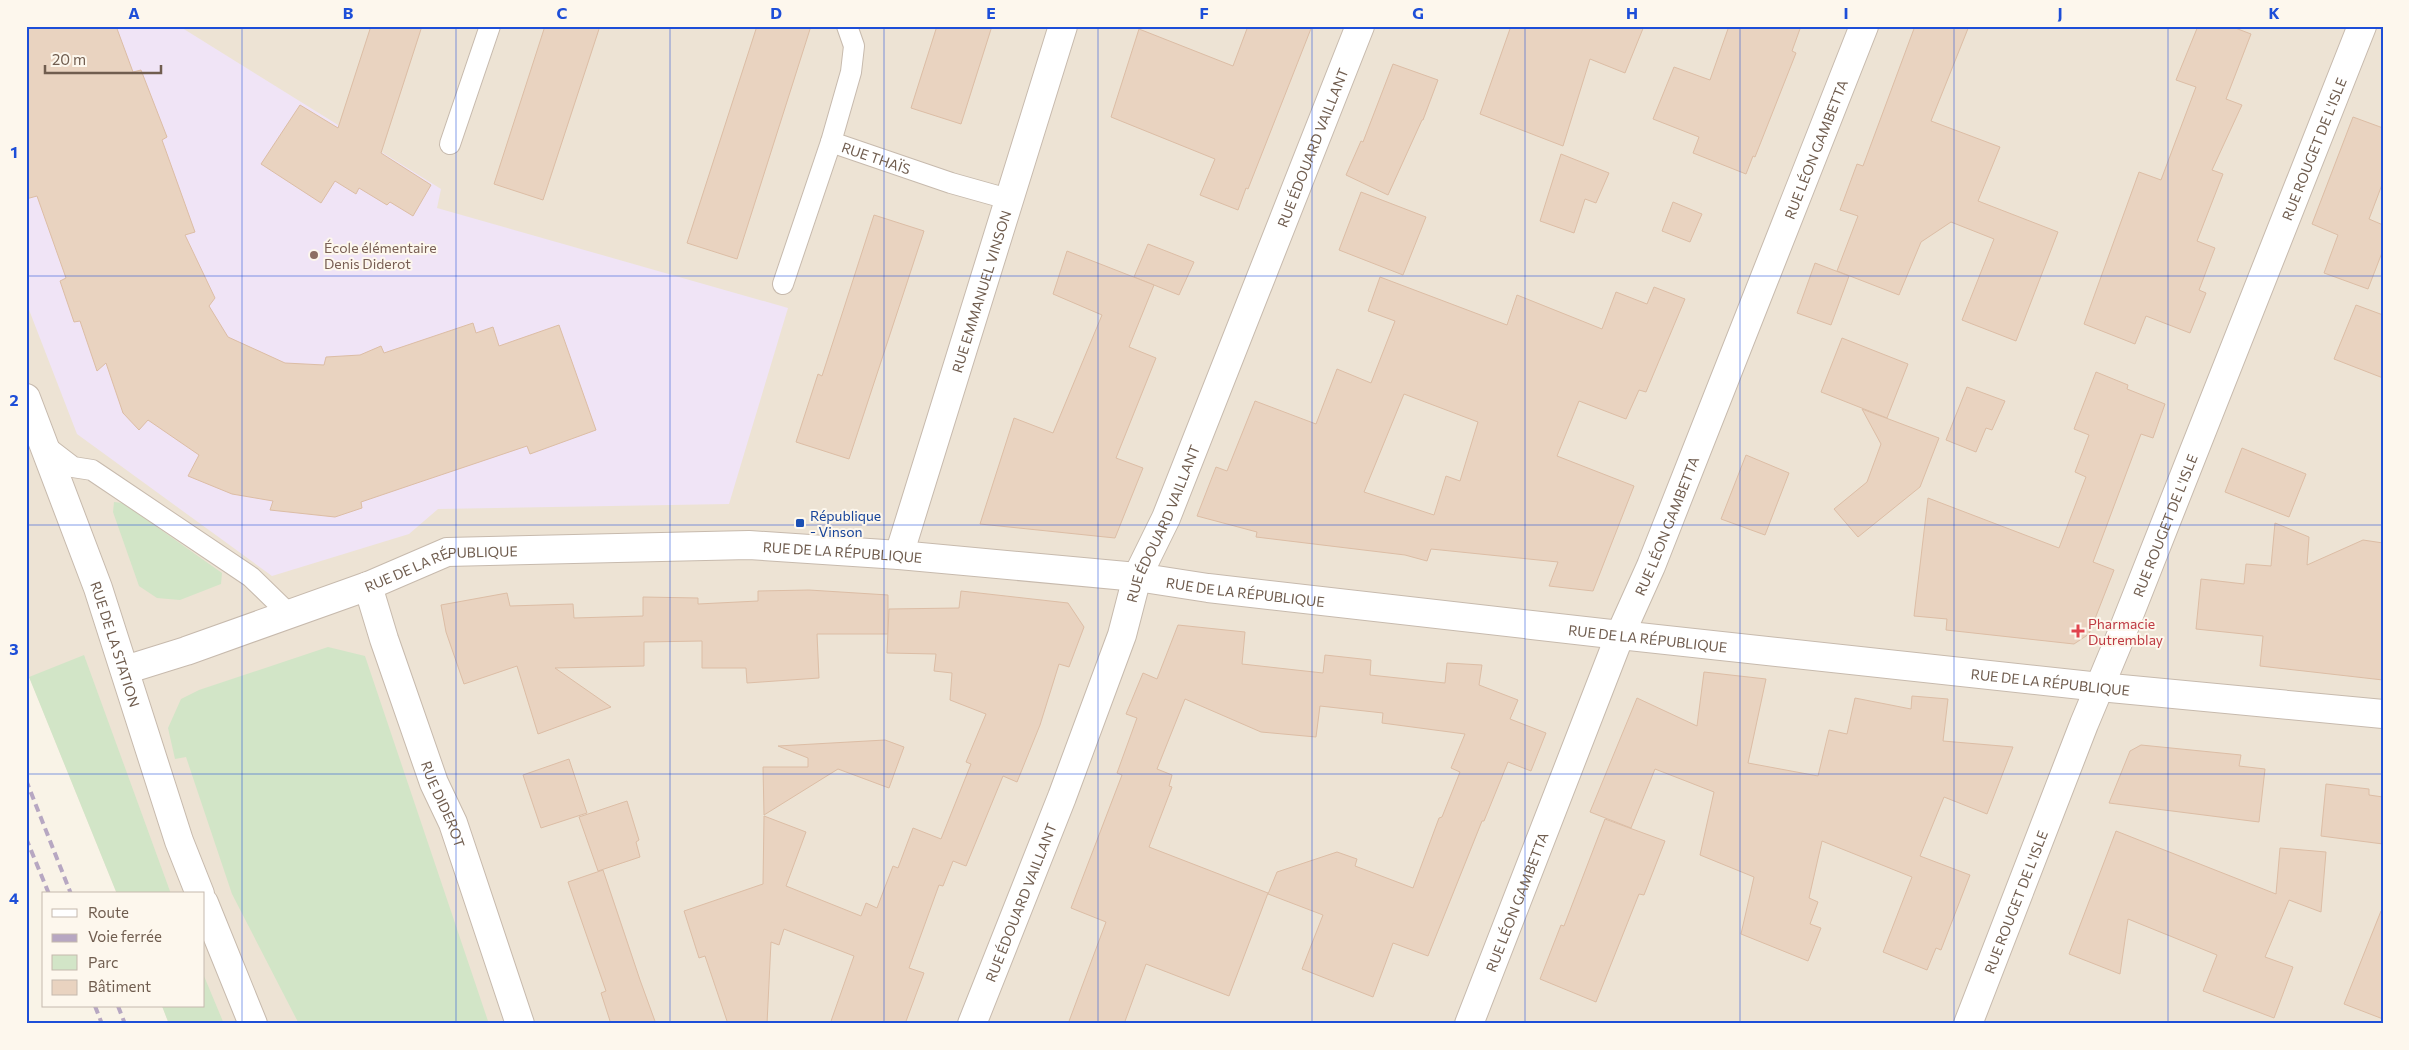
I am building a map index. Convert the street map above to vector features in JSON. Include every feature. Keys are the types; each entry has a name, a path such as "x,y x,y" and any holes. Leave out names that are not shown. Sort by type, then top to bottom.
{"street":[{"name":"RUE EMMANUEL VINSON","path":"899,555 1062,26"},
{"name":"RUE ÉDOUARD VAILLANT","path":"972,1024 1058,806 1118,644 1130,609 1137,577 1166,518 1360,26"},
{"name":"RUE LÉON GAMBETTA","path":"1469,1024 1620,634 1651,566 1864,26"},
{"name":"RUE ROUGET DE L'ISLE","path":"1968,1024 2362,26"},
{"name":"RUE DE LA STATION","path":"26,398 98,588 179,841 199,892"},
{"name":"RUE DE LA RÉPUBLIQUE","path":"125,670 186,651 368,586 447,552 749,545 899,555 1137,577 1208,588 2100,687 2383,714"},
{"name":"RUE DIDEROT","path":"368,586 384,639 434,783 453,823 520,1024"},
{"path":"205,905 253,1024"}],"lane":[{"path":"450,144 490,26"},
{"name":"RUE THAÏS","path":"847,26 854,46 851,72 831,142 951,183 1008,199"},
{"path":"783,284 831,142"},
{"path":"42,443 73,467 92,470 251,577 288,613"}],"shaded area":[{"path":"26,26 2383,26 2383,1024 169,1024 163,1008 205,1008 205,892 116,892 26,669"},
{"name":"École élémentaire Denis Diderot","path":"26,26 179,26 441,189 437,208 788,308 729,504 438,509 409,534 272,576 77,434 26,302"}],"green space":[{"path":"114,502 123,503 222,573 221,584 180,600 157,598 139,586 113,512"},
{"path":"328,647 365,656 489,1024 299,1024 232,894 186,757 175,759 168,728 181,699 199,690"},
{"path":"84,655 170,892 116,892 29,677"},
{"path":"205,978 224,1024 169,1024 163,1008 205,1008"}],"building":[{"path":"26,26 116,26 133,72 141,70 167,137 162,140 195,232 185,235 215,298 209,306 228,337 285,363 324,365 326,357 360,355 381,346 384,353 473,323 476,333 493,327 499,346 559,325 596,430 530,454 527,446 361,502 362,508 335,517 270,510 273,501 232,494 188,476 199,455 148,420 139,430 123,413 106,363 97,371 80,321 74,322 60,281 66,278 37,196 26,199"},
{"path":"371,26 422,26 381,153 431,185 413,216 390,202 387,205 359,188 356,194 335,181 321,203 261,164 300,105 338,128"},
{"path":"545,26 600,26 543,200 494,184"},
{"path":"757,26 811,26 737,259 687,243"},
{"path":"937,26 992,26 961,124 911,108"},
{"path":"1248,26 1312,26 1238,210 1200,195 1215,159 1111,117 1139,29 1233,66"},
{"path":"1511,26 1644,26 1625,73 1590,59 1563,146 1480,114"},
{"path":"1729,26 1801,26 1792,51 1796,53 1755,157 1753,156 1746,174 1693,153 1699,137 1653,119 1674,67 1710,80"},
{"path":"1915,26 1969,26 1931,121 2000,147 1978,201 2058,232 2016,341 1962,320 1994,239 1951,222 1921,242 1899,295 1837,271 1858,216 1840,210 1857,164 1863,166"},
{"path":"2198,26 2230,26 2251,34 2226,99 2242,105 2212,170 2223,174 2197,241 2215,248 2199,290 2206,293 2190,333 2146,316 2135,344 2084,324 2139,172 2161,180 2196,87 2176,80"},
{"path":"1393,64 1438,80 1423,120 1388,195 1346,175 1361,141 1363,142"},
{"path":"2353,117 2383,128 2383,182 2369,219 2383,225 2383,250 2368,289 2324,273 2338,235 2312,224"},
{"path":"1561,154 1609,173 1596,203 1585,199 1574,233 1540,221"},
{"path":"1361,192 1426,217 1403,275 1339,250"},
{"path":"1673,202 1702,214 1690,242 1662,231"},
{"path":"874,215 924,231 849,459 796,442 818,374 822,376"},
{"path":"1148,244 1194,262 1179,295 1134,277"},
{"path":"1067,251 1154,285 1129,347 1156,358 1116,458 1143,468 1115,538 980,524 1014,418 1053,433 1102,315 1053,294"},
{"path":"1815,263 1849,276 1831,325 1797,313"},
{"path":"1380,277 1507,325 1517,295 1602,329 1616,292 1647,304 1654,287 1685,299 1646,392 1639,390 1626,419 1579,401 1557,456 1634,486 1593,591 1549,586 1558,562 1431,549 1427,561 1405,555 1256,537 1257,532 1197,516 1216,467 1227,471 1255,401 1316,424 1337,369 1371,383 1395,321 1368,311","holes":["1404,394 1478,422 1460,481 1446,476 1434,515 1364,492"]},
{"path":"2356,305 2383,315 2383,378 2334,359"},
{"path":"1842,338 1908,364 1887,418 1821,392"},
{"path":"2096,372 2128,385 2127,389 2165,404 2153,438 2141,434 2093,562 2114,570 2089,634 2074,644 1946,630 1947,619 1914,616 1928,498 2059,548 2086,477 2075,472 2089,435 2074,429"},
{"path":"1967,387 2005,401 1992,430 1986,428 1976,452 1946,440"},
{"path":"1862,409 1939,438 1920,487 1858,537 1834,509 1867,482 1881,444"},
{"path":"2242,448 2306,474 2289,517 2225,492"},
{"path":"1746,455 1789,473 1765,535 1721,519"},
{"path":"2275,523 2309,537 2307,565 2363,540 2383,543 2383,680 2260,666 2263,636 2196,629 2201,579 2244,584 2246,564 2271,566"},
{"path":"809,590 888,595 888,634 817,634 819,678 747,683 746,668 702,668 702,641 644,642 644,666 555,668 611,707 538,734 517,666 464,684 446,632 441,605 507,593 510,606 573,604 574,618 643,616 643,597 698,598 698,604 758,601 758,591"},
{"path":"961,591 1068,603 1084,627 1069,667 1059,664 1040,725 1017,782 1003,776 966,866 953,861 943,886 939,885 909,968 924,973 905,1024 830,1024 854,956 784,929 779,945 771,942 767,1024 728,1024 705,956 699,958 684,911 763,884 764,816 806,832 786,886 861,916 866,903 877,908 893,866 898,868 913,828 941,839 971,764 966,762 986,714 950,700 952,673 934,671 936,654 887,653 889,609 959,608"},
{"path":"1178,625 1245,632 1242,664 1323,673 1325,655 1371,660 1370,675 1445,683 1447,663 1482,665 1479,685 1518,700 1510,719 1546,733 1531,771 1508,762 1484,821 1482,821 1428,956 1393,943 1373,997 1302,969 1323,915 1268,894 1277,872 1337,852 1357,859 1355,866 1413,888 1439,818 1442,817 1460,772 1451,768 1465,734 1382,723 1383,713 1320,706 1316,737 1261,732 1185,699 1157,769 1172,775 1169,786 1172,787 1149,847 1268,893 1229,996 1146,964 1124,1024 1068,1024 1106,922 1071,908 1122,775 1117,773 1137,718 1126,714 1143,673 1157,679"},
{"path":"1704,672 1766,679 1748,763 1818,776 1829,730 1847,734 1855,698 1911,709 1912,696 1948,699 1943,741 2013,747 1987,814 1944,797 1920,856 1970,875 1941,950 1936,948 1927,970 1883,952 1912,877 1822,841 1809,898 1818,902 1810,924 1821,928 1808,961 1741,934 1754,877 1700,855 1714,792 1655,769 1631,828 1590,812 1637,698 1697,726"},
{"path":"885,740 904,747 889,788 838,769 764,815 763,767 808,767 808,758 778,746"},
{"path":"2141,745 2241,755 2239,766 2265,769 2259,822 2109,803 2130,751"},
{"path":"569,759 587,813 541,828 523,775"},
{"path":"2326,784 2369,789 2369,795 2383,797 2383,844 2321,836"},
{"path":"627,801 639,840 636,842 640,857 598,871 579,817"},
{"path":"1605,819 1665,841 1644,895 1639,894 1596,1002 1540,979 1561,925 1564,926"},
{"path":"2116,831 2276,894 2280,848 2326,852 2321,912 2289,900 2265,957 2293,967 2274,1018 2203,991 2217,955 2128,919 2120,974 2069,954"},
{"path":"603,870 656,1024 611,1024 601,993 606,991 568,882"},
{"path":"2381,911 2383,911 2383,1019 2344,1004"}],"railway":[{"path":"26,780 70,892"},
{"path":"26,838 48,892"},
{"path":"96,1008 102,1024"},
{"path":"119,1008 125,1024"}],"place":[{"name":"École élémentaire Denis Diderot","path":"314,255"},
{"name":"République - Vinson","path":"800,523"},
{"name":"Pharmacie Dutremblay","path":"2078,631"}]}
